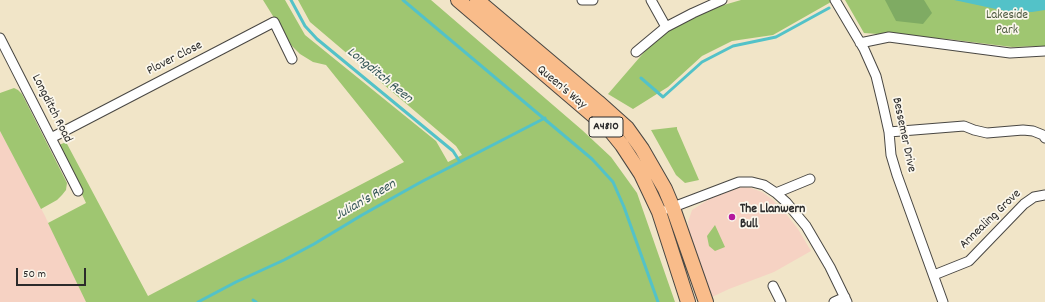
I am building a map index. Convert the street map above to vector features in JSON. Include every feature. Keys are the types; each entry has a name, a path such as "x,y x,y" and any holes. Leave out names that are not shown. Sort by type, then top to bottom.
{"main road":[{"name":"Queen's Way","path":"458,0 609,129 622,145 641,174 659,212 688,302"},
{"name":"Queen's Way","path":"477,0 627,128 642,149 665,189 706,302"}],"street":[{"path":"582,0 593,0"},
{"path":"651,0 666,27"},
{"path":"636,52 666,27 692,13 722,0"},
{"name":"Bessemer Drive","path":"835,0 871,63 876,76 889,132 891,155 943,302"},
{"name":"Plover Close","path":"51,138 274,22 292,59"},
{"path":"860,44 889,37 1010,52 1045,51"},
{"name":"Longditch Road","path":"0,38 78,191"},
{"path":"889,132 964,126 987,133 1023,130 1033,131 1045,138"},
{"path":"776,193 810,179"},
{"path":"659,212 739,182 752,182 764,185 776,193 797,214 806,226 830,267 846,300 834,302"},
{"name":"Annealing Grove","path":"934,275 969,261 1024,204 1034,197 1045,195"},
{"path":"773,286 781,302"}],"shaded area":[{"path":"0,131 45,216 86,302 0,302"},
{"path":"742,187 751,188 762,192 773,200 798,229 811,251 774,272 712,297 689,231 688,222 692,210 711,198"}],"green space":[{"path":"263,0 285,0 305,35 436,141 448,162 462,155 456,146 310,22 298,0 431,0 582,130 611,157 637,193 675,302 86,302 48,223 86,203 59,145 66,142 148,296 404,162 326,65 313,62 300,54 291,45"},
{"path":"741,0 830,0 831,2 773,35 732,41 702,56 668,87 633,109 608,94 646,50 663,34 710,9"},
{"name":"Lakeside Park","path":"845,0 1045,0 1045,46 1012,47 947,39 864,33"},
{"path":"885,0 924,0 932,13 923,24 896,21"},
{"path":"14,88 22,94 67,183 66,190 57,200 41,209 0,131 0,93"},
{"path":"677,127 699,180 685,183 676,175 651,130"},
{"path":"715,225 725,247 715,251 709,246 707,236"}],"water":[{"path":"954,0 1045,0 1045,10 1032,12 1010,12"}],"waterway":[{"name":"Longditch Reen","path":"291,0 305,26 317,39 453,151 460,162"},
{"path":"403,0 592,159 613,182 624,207 658,302"},
{"path":"641,78 663,97 702,62 733,46 776,37 829,8"},
{"name":"Julian's Reen","path":"198,302 236,282 284,260 421,182 545,118"}],"place":[{"name":"The Llanwern Bull","path":"732,217"}]}
